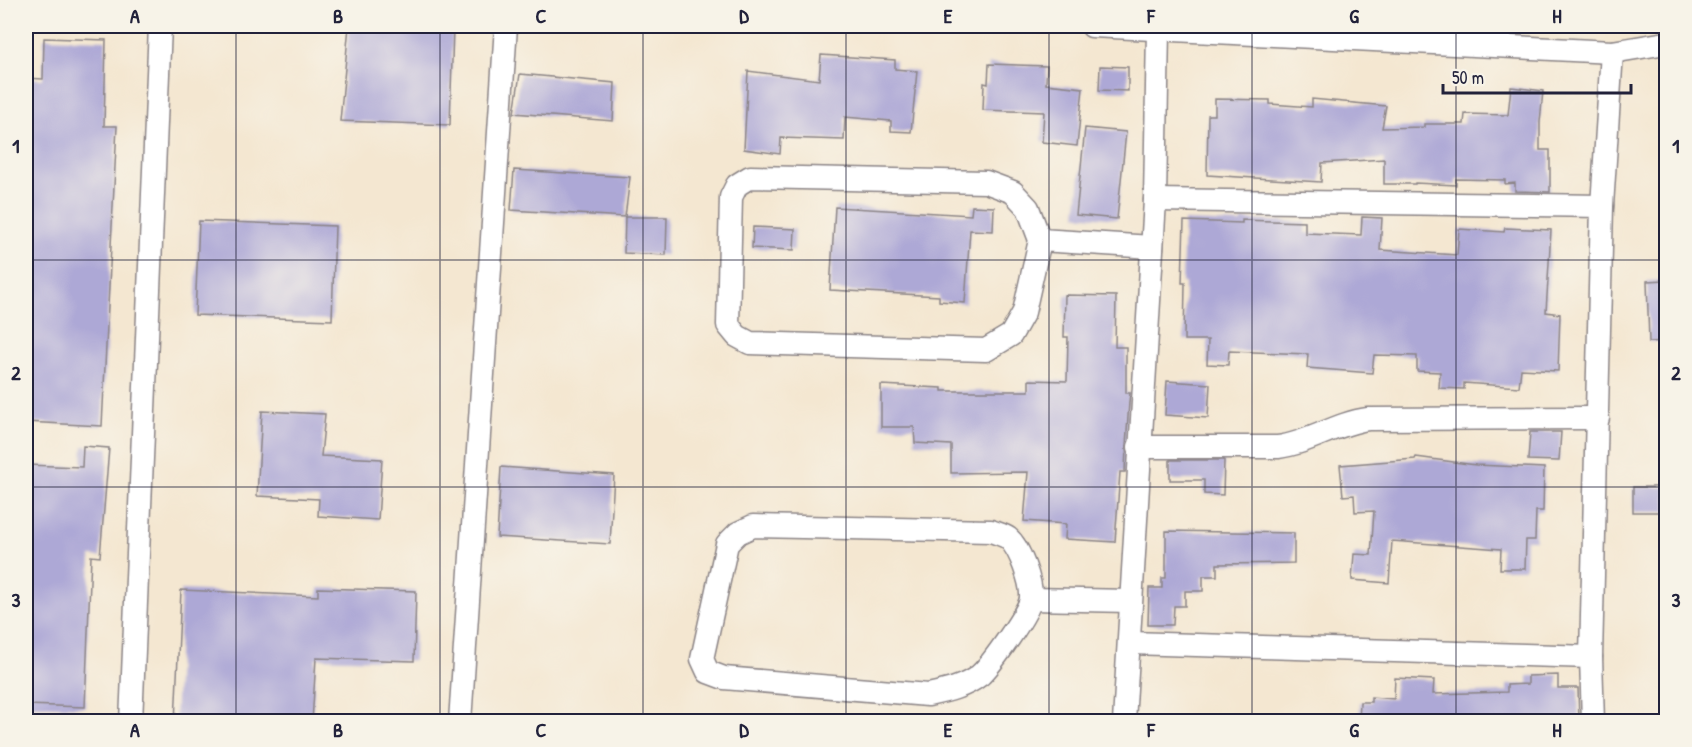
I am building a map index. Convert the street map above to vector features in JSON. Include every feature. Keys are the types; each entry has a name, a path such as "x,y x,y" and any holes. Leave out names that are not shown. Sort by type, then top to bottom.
{"street":[{"path":"131,722 160,26"},
{"path":"460,722 506,26"},
{"path":"1092,26 1612,52 1666,43"},
{"path":"1124,722 1155,200 1158,29"},
{"path":"1593,722 1591,657 1602,206 1612,52"},
{"path":"750,177 986,182 1012,192 1028,208 1040,240 1024,312 1011,335 986,350 750,343 737,336 728,325 731,197 736,185 750,177"},
{"path":"1155,200 1602,206"},
{"path":"1040,240 1152,247"},
{"path":"1139,447 1278,447 1299,443 1345,423 1368,418 1598,418"},
{"path":"753,526 991,531 1008,538 1016,551 1030,580 1031,599 1023,618 980,674 957,688 928,695 724,678 708,672 702,659 727,544 738,533 753,526"},
{"path":"1031,599 1130,601"},
{"path":"1130,643 1591,657"}],"building":[{"path":"349,26 453,27 450,125 340,121"},
{"path":"44,38 106,40 104,126 117,126 102,426 26,422 26,78 43,79"},
{"path":"821,55 895,60 895,69 917,71 911,132 891,131 891,121 845,117 844,140 781,138 780,154 744,149 748,71 819,80"},
{"path":"989,64 1047,66 1046,84 1083,88 1077,146 1042,142 1044,112 983,110 984,83 988,84"},
{"path":"1100,66 1128,67 1128,91 1099,90"},
{"path":"520,74 615,83 613,121 514,113"},
{"path":"1511,87 1543,91 1540,150 1550,150 1550,192 1515,191 1515,183 1505,184 1505,180 1456,179 1456,185 1384,184 1384,159 1322,163 1321,182 1207,175 1208,115 1215,115 1215,99 1270,100 1270,104 1312,107 1312,99 1386,106 1382,128 1424,127 1424,124 1464,124 1465,114 1508,115"},
{"path":"1085,128 1126,132 1117,219 1076,215"},
{"path":"514,170 630,177 625,217 511,210"},
{"path":"972,206 994,207 993,231 970,230 965,303 939,301 939,296 830,290 835,207 971,215"},
{"path":"625,217 667,217 666,255 624,253"},
{"path":"1362,217 1382,218 1380,250 1457,255 1459,229 1504,232 1505,228 1551,230 1546,312 1560,314 1558,371 1521,369 1519,387 1464,383 1464,389 1439,388 1440,372 1417,371 1417,356 1374,355 1372,373 1307,368 1308,354 1229,351 1228,365 1207,364 1208,340 1184,340 1185,283 1182,283 1184,221 1305,222 1305,233 1361,235"},
{"path":"199,221 335,226 332,320 195,315"},
{"path":"753,227 795,229 794,250 752,248"},
{"path":"1666,280 1666,341 1649,342 1647,281"},
{"path":"1065,295 1116,296 1115,347 1126,347 1126,393 1130,393 1125,472 1120,472 1115,542 1065,539 1066,524 1024,521 1028,472 951,473 951,445 915,443 914,427 881,427 881,385 942,388 942,391 1029,391 1029,380 1067,381 1068,337 1064,337"},
{"path":"1167,381 1210,384 1208,418 1165,415"},
{"path":"262,411 325,414 321,456 382,459 378,520 318,516 319,499 257,496"},
{"path":"1530,432 1561,432 1559,461 1528,460"},
{"path":"83,446 109,448 100,557 91,556 85,707 26,705 26,465 82,467"},
{"path":"1416,457 1476,465 1544,468 1543,511 1536,511 1535,540 1526,540 1525,569 1500,569 1501,549 1392,541 1389,583 1352,580 1354,554 1371,555 1374,511 1355,512 1354,495 1343,496 1340,465 1415,459"},
{"path":"1170,460 1224,460 1223,495 1204,494 1204,480 1170,480"},
{"path":"501,467 614,475 610,544 497,537"},
{"path":"1633,487 1666,487 1666,512 1633,512"},
{"path":"1166,531 1294,533 1294,563 1217,564 1217,576 1203,576 1203,591 1185,591 1185,606 1174,606 1173,625 1148,625 1149,588 1162,588 1162,578 1166,578"},
{"path":"318,588 416,591 414,661 316,658 312,722 175,722 181,590 318,596"},
{"path":"1558,675 1558,688 1578,688 1579,722 1359,722 1360,702 1371,702 1371,697 1394,699 1395,678 1434,680 1433,694 1507,692 1507,685 1528,684 1528,676"}]}
